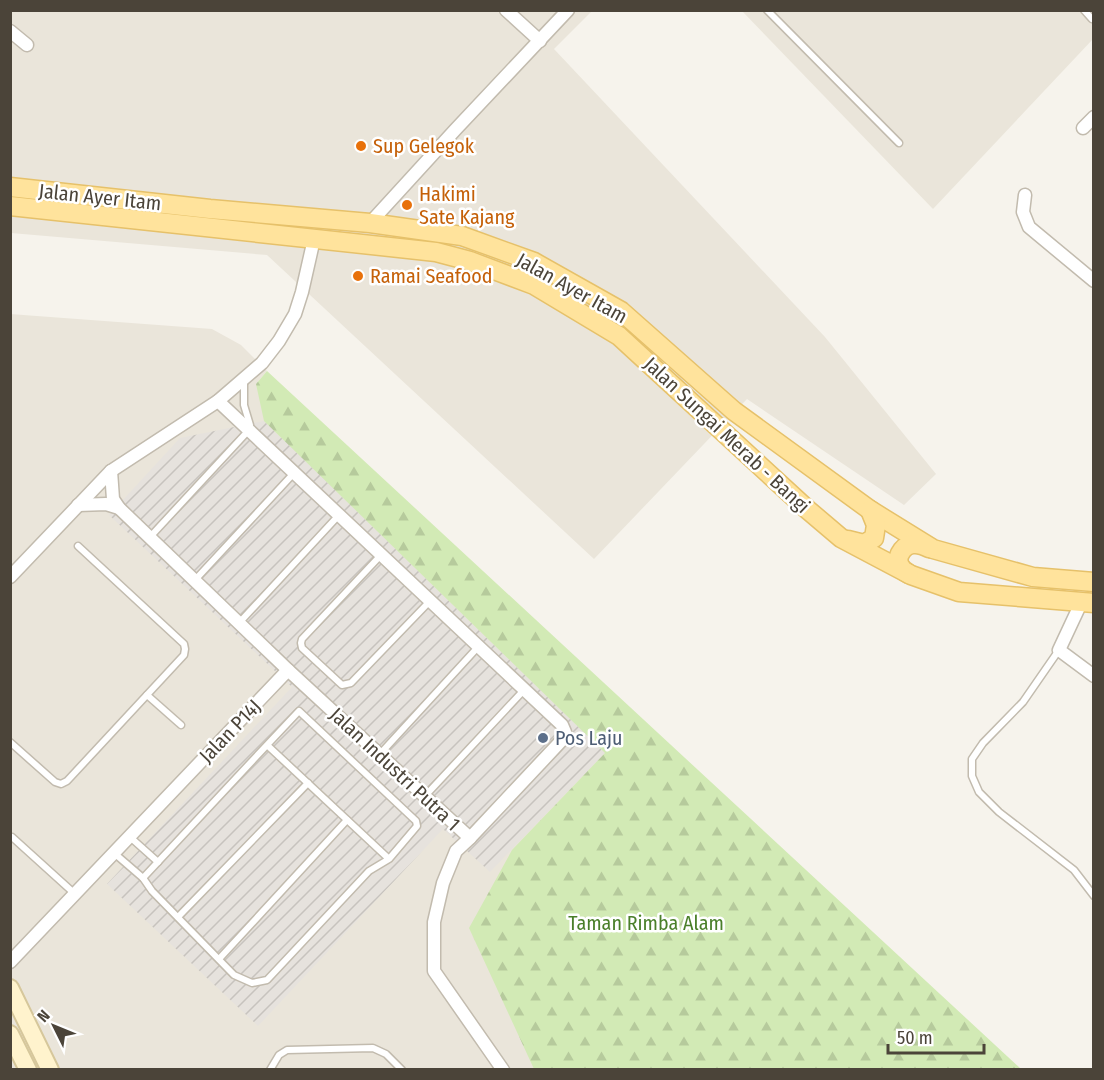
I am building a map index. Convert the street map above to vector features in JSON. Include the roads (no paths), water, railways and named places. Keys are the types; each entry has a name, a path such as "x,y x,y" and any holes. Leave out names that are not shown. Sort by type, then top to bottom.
{"main road":[{"name":"Jalan Ayer Itam","path":"10,187 370,224 462,236 534,262 621,311 734,411 870,510 933,549 1033,577 1094,582"},
{"name":"Jalan Ayer Itam","path":"10,206 368,244"},
{"name":"Jalan Sungai Merab - Bangi","path":"368,244 436,252 470,261 534,285 590,318 619,336 841,538 911,575 959,592 1087,603"},
{"path":"841,538 864,544 874,538 876,525 870,510"},
{"path":"911,575 898,563 899,554 903,549 909,544 933,549"},
{"path":"10,988 50,1070"},
{"path":"10,1034 28,1070"}],"street":[{"path":"506,10 540,41"},
{"path":"370,224 568,10"},
{"path":"10,31 27,45"},
{"path":"1083,128 1094,117"},
{"path":"1025,195 1023,212 1029,226 1094,281"},
{"path":"10,577 111,471 218,401 262,363 279,341 295,314 315,239"},
{"name":"Jalan Industri Putra 1","path":"218,401 562,725 565,732 562,740 470,838 288,670"},
{"path":"111,471 113,499 119,508 288,670"},
{"path":"78,505 106,504 119,508"},
{"path":"1087,603 1059,650 1094,676"},
{"name":"Jalan P14J","path":"10,962 288,670"},
{"path":"470,838 456,851 443,883 434,922 434,971 503,1070"}],"lane":[{"path":"767,10 899,142"},
{"path":"1084,10 1092,19"},
{"path":"150,538 249,430 250,425 244,405 244,380"},
{"path":"194,580 294,473"},
{"path":"239,623 339,515"},
{"path":"10,742 55,782 61,784 67,781 184,656 184,644 78,546"},
{"name":"Jalan Industri Putra 1","path":"381,555 302,639 302,648 342,685 347,686 430,601"},
{"path":"380,754 478,647"},
{"path":"1059,650 1023,702 983,743 972,759 972,776 979,792 999,812 1074,870 1094,896"},
{"path":"425,796 524,690"},
{"path":"147,695 181,725"},
{"path":"114,853 143,878 152,891 234,975 252,983 267,980 369,871 389,859 416,831 417,826 416,821 299,711 143,878"},
{"path":"267,745 389,859"},
{"path":"178,917 308,783"},
{"path":"219,959 347,820"},
{"path":"11,836 75,894"},
{"path":"130,837 158,862"},
{"path":"270,1070 279,1055 287,1050 362,1048 380,1050 402,1070"}],"place":[{"name":"Sup Gelegok","path":"361,146"},
{"name":"Hakimi Sate Kajang","path":"407,205"},
{"name":"Ramai Seafood","path":"358,276"},
{"name":"Pos Laju","path":"543,738"}],"park label":[{"name":"Taman Rimba Alam","path":"646,923"}]}
